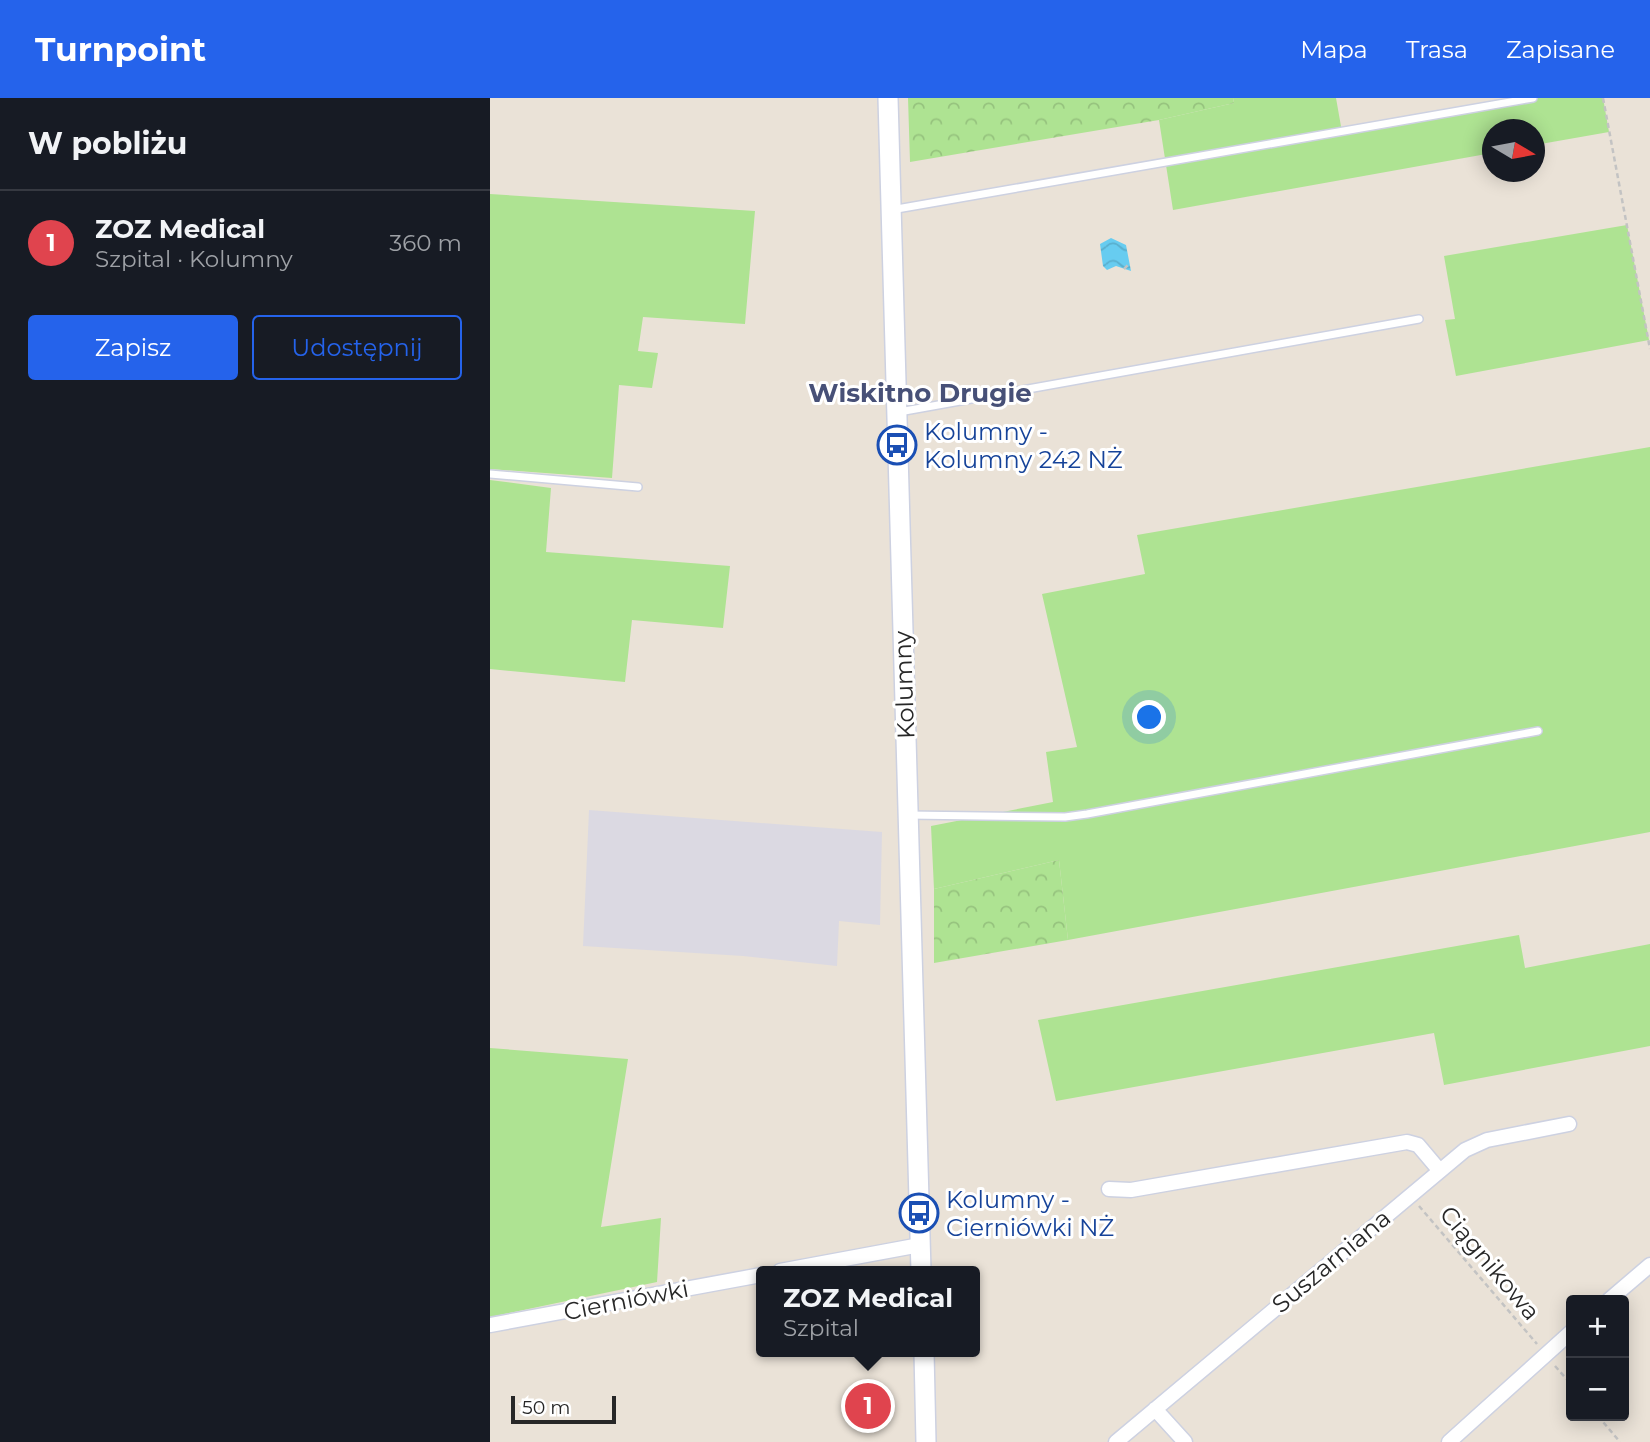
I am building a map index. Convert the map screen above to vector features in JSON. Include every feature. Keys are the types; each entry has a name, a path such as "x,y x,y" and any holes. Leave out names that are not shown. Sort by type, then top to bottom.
{"street":[{"name":"Kolumny","path":"888,98 921,1266"},
{"name":"Suszarniana","path":"1116,1442 1465,1150 1486,1140 1569,1124"},
{"path":"1109,1189 1131,1190 1407,1142 1418,1145 1440,1171"},
{"path":"807,1266 920,1245"},
{"path":"1615,1295 1650,1265"},
{"name":"Cierniówki","path":"490,1325 756,1276"},
{"path":"1448,1442 1566,1336"},
{"path":"923,1357 926,1442"},
{"path":"1155,1409 1185,1442"}],"lane":[{"path":"891,210 1533,98"},
{"path":"896,412 1419,318"},
{"path":"490,474 638,487"},
{"path":"908,815 1065,817 1538,732"}],"path":[{"path":"1603,98 1650,349"},
{"path":"1124,268 1130,263"},
{"name":"Ciągnikowa","path":"1410,1195 1566,1378"},
{"path":"1602,1421 1620,1442"}],"shaded area":[{"path":"589,810 882,832 880,925 839,921 837,966 743,956 583,946"}],"green space":[{"path":"908,98 1233,98 1234,103 1159,120 910,162"},
{"path":"1233,98 1336,98 1342,132 1513,98 1603,98 1609,132 1545,143 1545,119 1482,119 1482,155 1173,210 1159,120 1234,103"},
{"path":"490,194 755,211 745,324 643,317 638,351 658,353 652,388 619,385 612,478 490,469"},
{"path":"1627,225 1649,340 1456,376 1445,320 1455,319 1444,256"},
{"path":"1650,447 1650,832 1068,940 1059,860 934,889 931,826 1053,802 1046,752 1077,747 1042,594 1145,574 1137,535"},
{"path":"490,480 551,488 546,552 730,566 723,628 632,620 625,682 490,669"},
{"path":"1059,860 1068,940 934,963 934,889"},
{"path":"1519,935 1525,968 1650,944 1650,1046 1444,1085 1434,1033 1056,1101 1038,1020"},
{"path":"490,1048 628,1059 601,1227 661,1218 657,1282 490,1317"}],"water":[{"path":"1111,238 1126,245 1131,271 1116,266 1107,270 1103,266 1100,244"}],"place":[{"name":"Kolumny - Kolumny 242 NŻ","path":"897,445"},
{"name":"Kolumny - Cierniówki NŻ","path":"919,1213"},
{"name":"ZOZ Medical","path":"868,1406"}],"district":[{"name":"Wiskitno Drugie","path":"920,393"}]}
